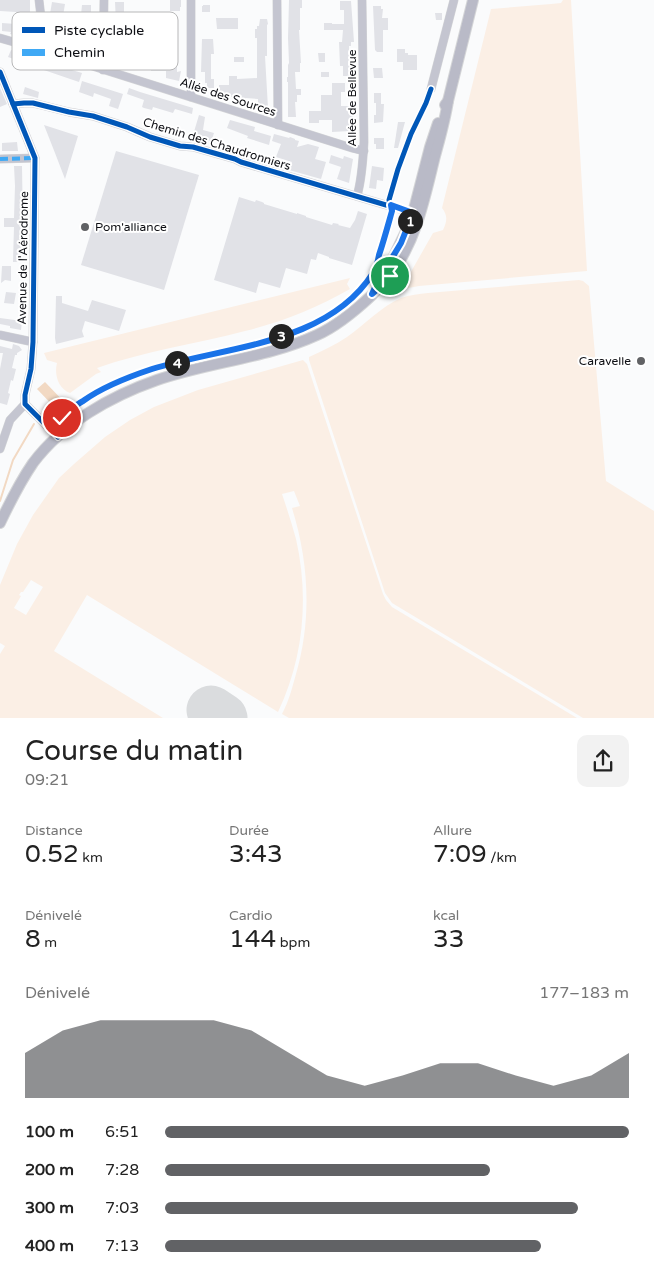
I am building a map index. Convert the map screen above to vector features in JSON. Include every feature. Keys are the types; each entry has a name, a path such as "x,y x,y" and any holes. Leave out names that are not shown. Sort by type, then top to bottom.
{"main road":[{"path":"0,522 14,493 34,462 58,437 81,418 106,403 140,387 177,374 290,346 318,334 338,323 365,302 381,286 398,264 416,229 472,0"},
{"path":"372,294 401,243 413,213 430,147 448,101"}],"street":[{"path":"191,0 191,98"},
{"path":"277,0 278,125"},
{"name":"Allée de Bellevue","path":"357,196 364,150 362,0"},
{"path":"431,89 454,0"},
{"name":"Allée des Sources","path":"103,70 352,148 364,150"},
{"name":"Avenue de l'Aérodrome","path":"0,72 3,87 13,104 35,158 31,369 25,395 25,404"},
{"name":"Chemin des Chaudronniers","path":"13,104 33,103 93,116 150,137 180,146 194,146 241,162 413,213"},
{"path":"0,159 35,158"},
{"path":"0,335 32,342"},
{"path":"0,449 2,434 12,417 25,404 58,437"}],"shaded area":[{"path":"563,0 571,0 587,271 419,286 398,290 433,233 443,230 445,224 446,216 442,208 491,9 561,3"},
{"path":"350,278 347,284 350,289 299,314 226,336 152,352 97,368 101,372 70,393 62,388 58,381 57,363 47,360 44,353"},
{"path":"579,280 589,286 606,481 654,511 654,718 583,718 392,603 385,593 309,360 309,357 342,340 394,301 404,297 428,293"},
{"path":"303,360 307,364 386,600 392,607 577,718 289,718 282,714 296,674 305,633 305,570 298,529 292,508 300,506 294,491 282,494 296,539 300,561 303,605 302,627 294,670 278,712 87,595 54,651 163,718 0,718 0,654 5,646 0,643 0,585 17,544 33,515 59,478 105,437 154,407 198,390","holes":["31,580 43,587 26,615 14,608 21,596 19,595"]},
{"path":"45,382 68,406 60,413 37,389"}],"building":[{"path":"0,0 30,0 30,12 0,11"},
{"path":"170,0 181,0 180,11 170,11"},
{"path":"289,0 302,0 299,30 301,63 300,72 295,72 296,89 301,89 301,95 297,95 297,102 295,102 296,117 288,117"},
{"path":"340,1 351,1 354,42 351,42 351,46 349,46 349,66 355,66 355,76 343,76 343,66 340,66 339,42 342,42 343,30 324,30 324,23 344,24 344,10 340,10"},
{"path":"52,2 65,4 64,12 50,12"},
{"path":"115,2 124,2 124,12 115,12"},
{"path":"82,5 91,5 91,12 81,12"},
{"path":"203,5 210,5 210,12 202,12"},
{"path":"373,6 381,6 381,9 383,9 382,18 388,18 388,30 383,30 383,52 375,50"},
{"path":"435,13 442,13 442,20 436,20"},
{"path":"216,18 238,18 238,29 217,29"},
{"path":"260,19 267,19 268,24 267,56 265,56 268,108 258,108 258,99 246,98 245,103 237,102 238,97 219,97 219,85 229,85 229,76 237,76 237,79 257,78 257,38 255,38 255,29 259,26"},
{"path":"2,23 12,24 12,35 10,34 11,32 2,31"},
{"path":"202,39 213,39 214,54 211,54 211,79 214,79 214,88 207,88 205,72 201,72"},
{"path":"397,49 405,49 405,53 408,53 408,55 417,55 417,70 403,70 403,62 397,62"},
{"path":"11,50 12,50 12,58 8,57"},
{"path":"318,53 325,53 325,62 319,62"},
{"path":"234,57 244,57 244,62 234,62"},
{"path":"373,68 382,68 383,78 374,78"},
{"path":"44,70 72,70 82,73 79,82"},
{"path":"177,70 177,72 181,71 179,81 166,78 166,71 151,71"},
{"path":"321,72 329,72 329,77 321,77"},
{"path":"82,81 123,94 118,109 109,106 111,99 94,93 93,97 79,92"},
{"path":"332,83 345,83 345,92 341,92 341,106 352,106 353,124 350,124 350,131 332,132 332,120 319,120 319,123 309,123 309,111 321,111 321,95 332,95"},
{"path":"25,87 39,92 38,98 23,94"},
{"path":"0,88 7,104 0,107"},
{"path":"129,88 193,108 192,114 175,109 173,113 153,107 152,110 144,108 142,107 144,100 127,94"},
{"path":"374,93 381,93 381,104 384,104 383,122 374,123 376,103 374,103"},
{"path":"199,115 205,117 203,130 214,133 211,142 193,135"},
{"path":"230,120 255,127 254,131 271,136 269,145 247,138 248,136 227,128"},
{"path":"398,122 405,122 398,148 394,148"},
{"path":"44,125 78,136 65,179 55,153"},
{"path":"274,134 299,141 297,147 308,144 319,147 315,159 326,162 321,179 289,170 292,162 276,157 281,144 272,141"},
{"path":"374,138 384,138 384,149 376,149"},
{"path":"17,142 18,151 2,151 2,143"},
{"path":"116,151 199,175 164,290 81,265"},
{"path":"331,155 343,159 344,156 353,159 349,183 337,179 341,167 329,163"},
{"path":"14,166 22,166 22,262 13,262 14,227 4,227 4,218 14,218"},
{"path":"372,166 384,168 383,181 377,180 376,189 369,188"},
{"path":"239,197 255,202 256,200 332,225 333,223 339,224 350,228 358,211 367,214 352,265 318,253 316,260 311,259 307,274 286,268 280,288 259,282 256,293 214,280"},
{"path":"2,266 11,266 11,281 5,280 1,283"},
{"path":"6,292 16,293 14,304 4,303"},
{"path":"56,296 62,296 62,303 88,311 92,300 126,310 119,331 85,321 82,331 84,337 56,344"},
{"path":"0,318 22,321 21,330 0,324"},
{"path":"13,344 19,346 22,350 15,355 12,368 16,369 13,381 11,380 7,405 0,403 0,369 3,353 0,353 0,346 12,349"}],"waterway":[{"path":"45,410 51,404"},
{"path":"0,501 13,460 34,424"}],"runway":[{"path":"211,710 223,718"}],"marked path":[{"path":"0,159 35,158"}],"cycle path":[{"path":"0,72 35,158 33,342 25,404 58,437"},
{"path":"50,428 81,401 125,380 151,370 271,340 300,330 319,321 348,301 374,271 392,211 389,200 398,169 431,89"},
{"path":"13,104 33,103 93,116 150,137 235,159 413,213"}],"place":[{"name":"Pom'alliance","path":"85,227"},
{"name":"Caravelle","path":"641,361"}],"route":[{"path":"62,418 81,401 151,370 271,340 319,321 348,301 374,271 392,211 391,205 413,213 401,243 372,294 390,276"}]}
